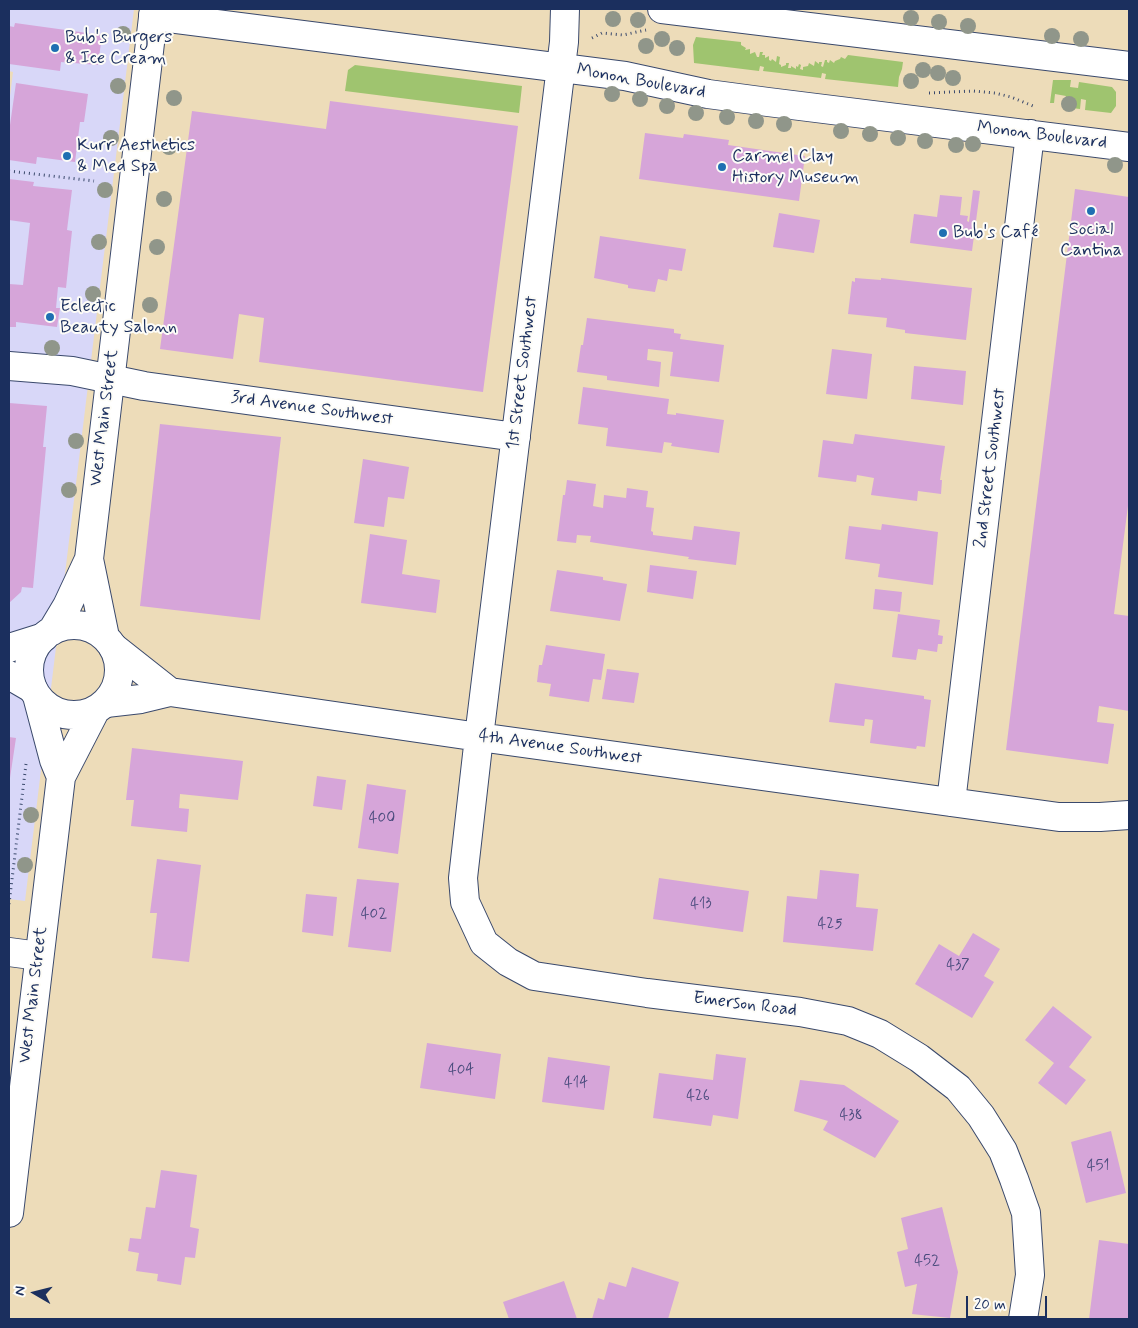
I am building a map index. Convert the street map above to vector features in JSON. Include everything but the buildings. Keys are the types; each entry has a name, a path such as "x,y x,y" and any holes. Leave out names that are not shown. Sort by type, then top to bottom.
{"street":[{"name":"1st Street Southwest","path":"479,737 566,9"},
{"path":"662,9 1129,66"},
{"name":"Monon Boulevard","path":"154,13 625,76 708,94 1129,146"},
{"name":"West Main Street","path":"48,634 67,606 88,559 154,13"},
{"name":"2nd Street Southwest","path":"951,802 1030,134"},
{"name":"3rd Avenue Southwest","path":"9,366 72,371 144,386 516,437"},
{"name":"West Main Street","path":"88,559 109,642"},
{"path":"9,648 48,634 62,626 86,626 96,631 170,692"},
{"path":"35,693 29,673 31,656 36,646 48,634"},
{"path":"9,675 35,693 50,709 67,716 86,714 100,707 114,691 119,676 119,661 109,642"},
{"name":"4th Avenue Southwest","path":"100,707 170,692 951,802"},
{"name":"West Main Street","path":"35,693 54,760 61,777"},
{"name":"West Main Street","path":"9,1213 61,777 100,707"},
{"name":"Emerson Road","path":"479,737 463,878 465,902 484,943 508,962 534,976 800,1012 848,1021 880,1034 919,1058 958,1088 981,1116 1002,1151 1014,1179 1026,1213 1030,1275 1024,1319"},
{"path":"951,802 1059,817 1129,815"},
{"path":"9,952 39,956"}],"path":[{"path":"9,171 94,181"},
{"path":"9,904 26,761"}],"shaded area":[{"path":"9,9 134,9 25,901 9,899 9,104 13,72 9,71"}],"green space":[{"path":"696,37 741,42 741,45 746,48 745,50 750,49 750,54 755,52 757,57 759,57 760,52 763,52 762,55 765,55 765,58 769,56 769,60 771,61 772,59 776,62 777,56 780,57 779,64 781,67 789,63 788,68 791,68 791,66 796,69 796,66 798,67 799,64 801,65 800,69 803,70 803,67 808,66 809,63 814,66 815,61 819,64 819,62 822,62 821,66 823,67 825,60 829,63 830,60 834,63 841,57 845,59 848,55 903,62 898,87 825,79 826,74 822,73 821,78 763,71 764,67 760,66 759,71 694,63 693,45"},
{"path":"355,65 522,86 519,113 345,91 348,70"},
{"path":"1053,80 1071,80 1070,87 1078,88 1079,82 1112,87 1116,92 1116,106 1111,113 1085,110 1086,100 1081,99 1080,109 1064,107 1066,96 1055,94 1054,103 1050,103"}],"place":[{"name":"Bub's Burgers & Ice Cream","path":"55,48"},
{"name":"Kurr Aesthetics & Med Spa","path":"67,156"},
{"name":"Carmel Clay History Museum","path":"722,167"},
{"name":"Social Cantina","path":"1091,211"},
{"name":"Bub's Café","path":"943,233"},
{"name":"Eclectic Beauty Salonn","path":"50,317"}]}
